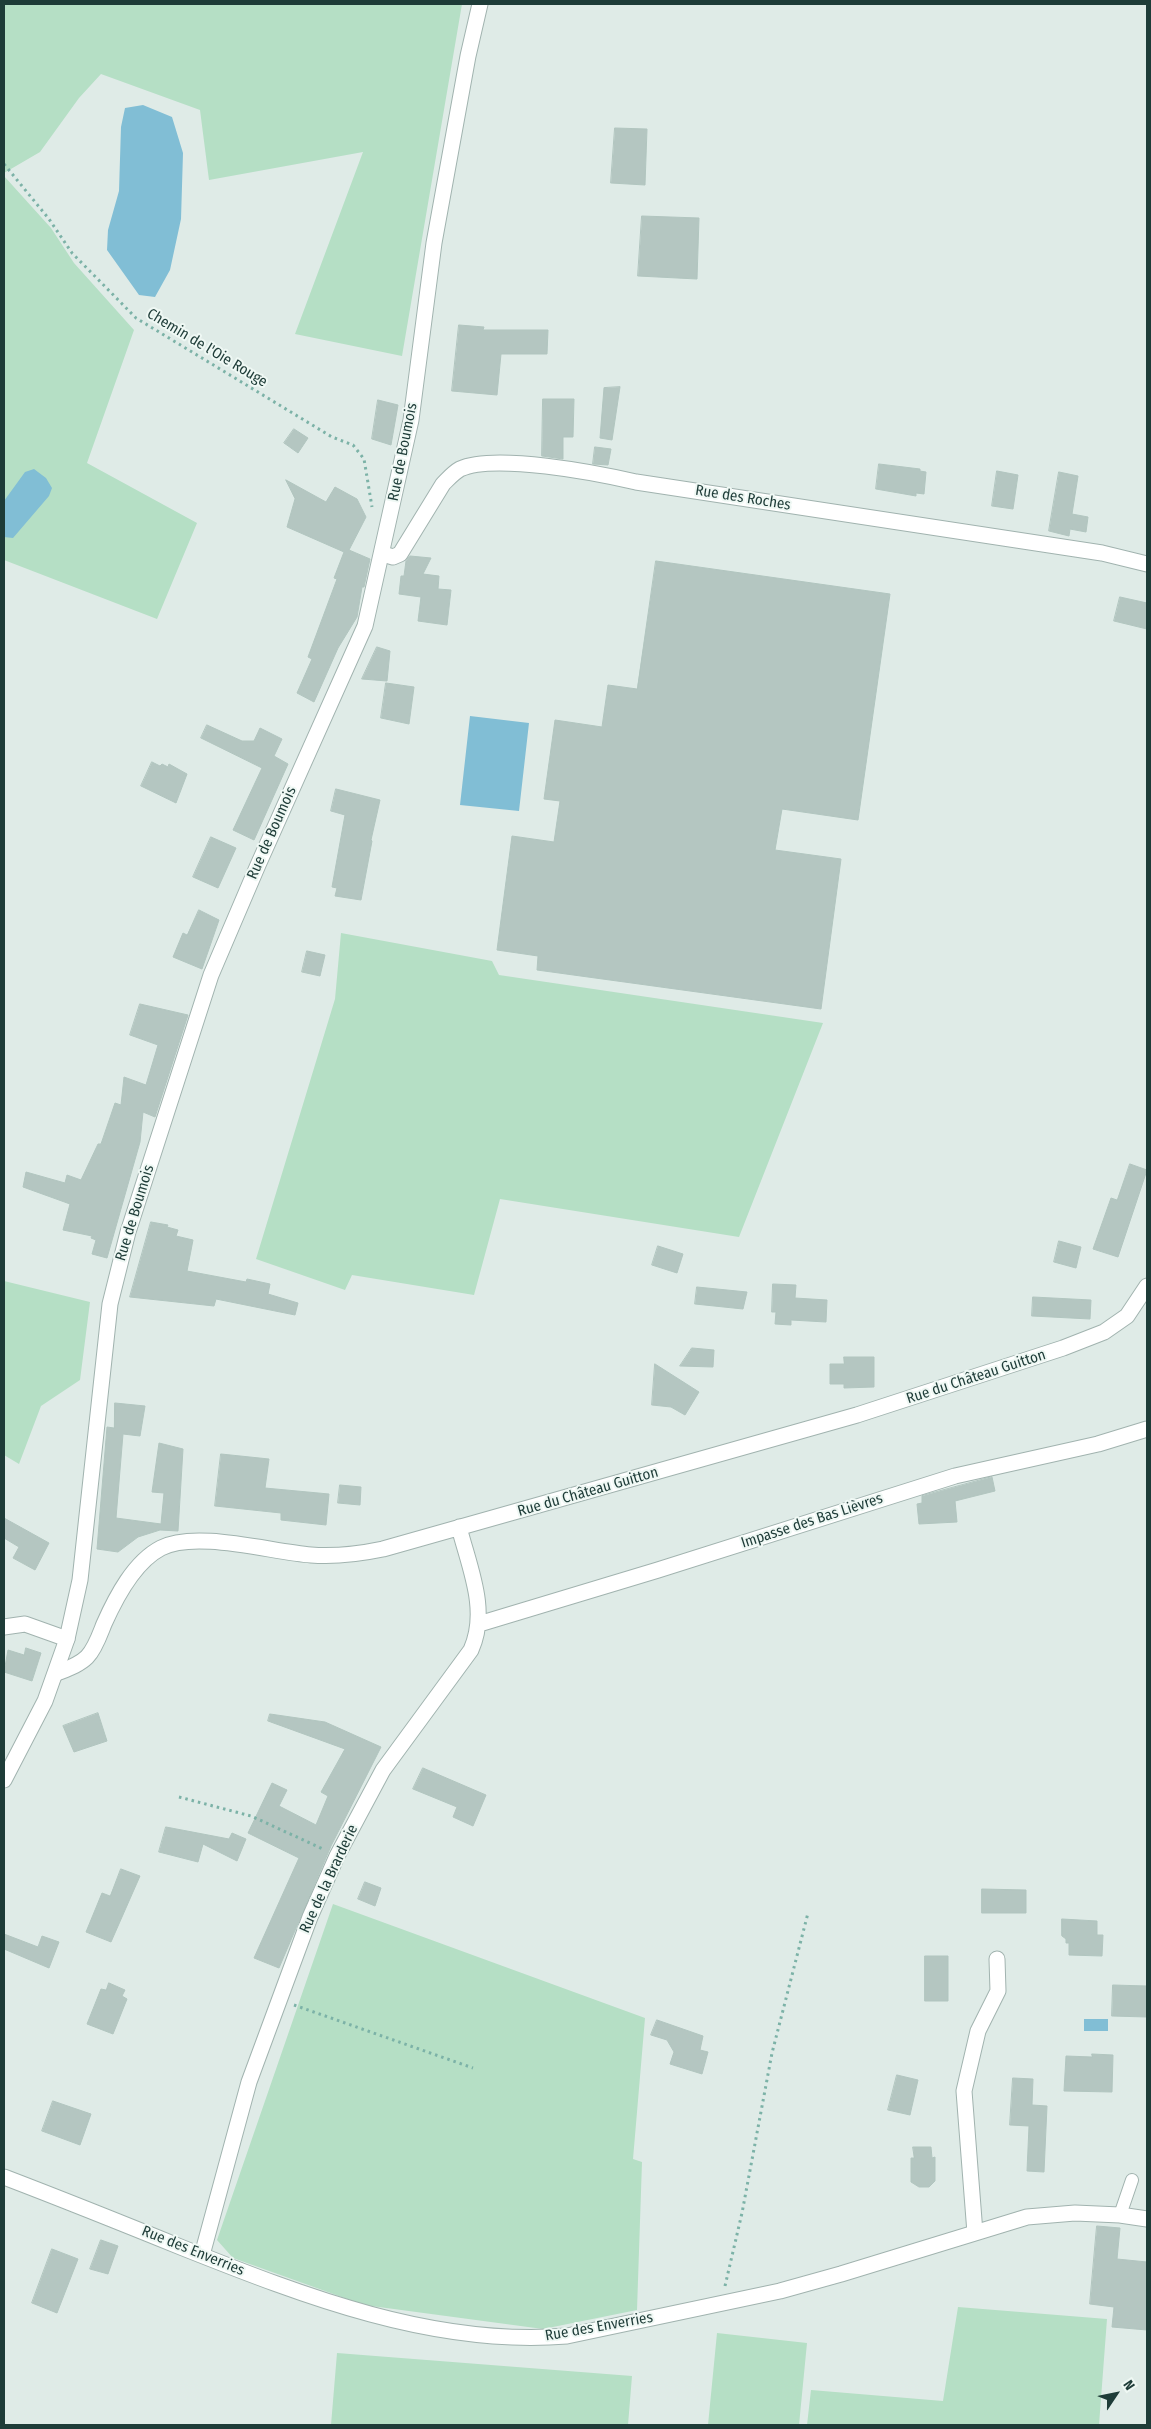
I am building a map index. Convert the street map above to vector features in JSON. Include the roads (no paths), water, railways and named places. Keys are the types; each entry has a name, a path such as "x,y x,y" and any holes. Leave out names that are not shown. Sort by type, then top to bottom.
{"street":[{"name":"Rue de Boumois","path":"4,1780 36,1722 59,1667 67,1638 80,1580 110,1304 128,1232 211,975 365,626 411,420 434,243 468,56 480,4"},
{"name":"Rue des Roches","path":"382,554 393,557 400,554 443,484 452,475 461,469 477,464 498,462 604,475 636,482 1102,553 1147,564"},
{"name":"Rue du Château Guitton","path":"59,1667 71,1668 88,1657 114,1601 138,1567 160,1548 181,1542 204,1541 311,1555 353,1555 383,1549 857,1415 1063,1348 1104,1332 1127,1316 1147,1286"},
{"name":"Impasse des Bas Lièvres","path":"479,1624 667,1568 955,1476 1098,1444 1147,1429"},
{"name":"Rue de la Brarderie","path":"202,2255 249,2082 310,1917 337,1856 383,1770 471,1650 479,1624 480,1608 459,1527"},
{"path":"4,1627 25,1624 67,1638"},
{"path":"976,2233 964,2091 978,2031 998,1991 997,1960"},
{"name":"Rue des Enverries","path":"4,2177 282,2287 377,2316 453,2330 541,2338 567,2336 720,2304 841,2274 1027,2217 1054,2214 1120,2215 1147,2219"}],"lane":[{"path":"1120,2215 1132,2180"}],"water":[{"path":"143,105 172,117 183,153 181,219 170,270 155,297 139,295 107,250 108,230 119,191 121,127 125,108"},
{"path":"34,469 46,478 52,488 49,496 13,538 4,537 4,501 25,472"},
{"path":"470,716 529,723 519,811 460,805"},
{"path":"1084,2019 1108,2019 1108,2031 1084,2031"}]}
